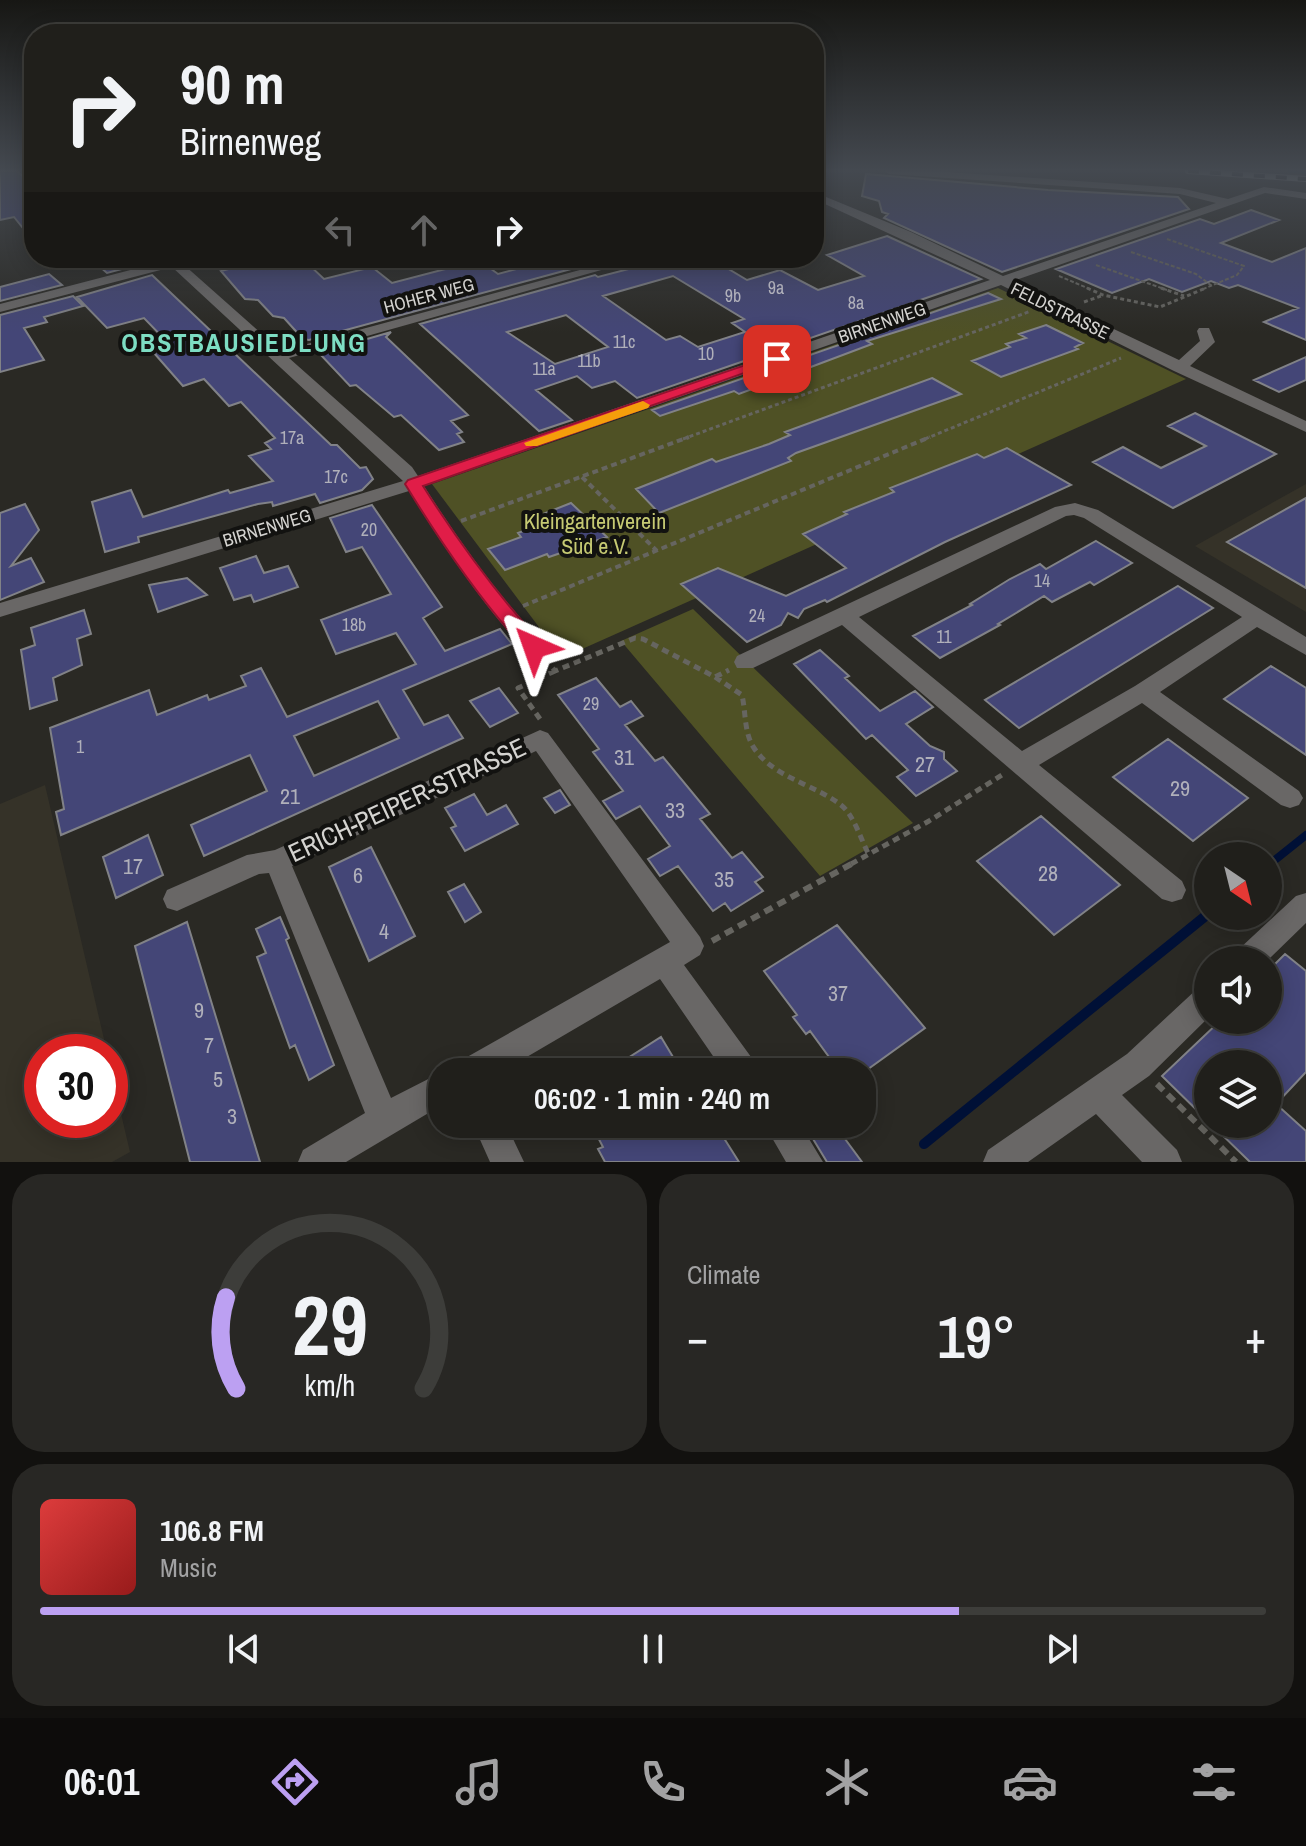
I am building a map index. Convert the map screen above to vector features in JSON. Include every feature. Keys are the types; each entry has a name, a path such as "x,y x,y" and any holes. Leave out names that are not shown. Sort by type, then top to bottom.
{"street":[{"name":"FELDSTRASSE","path":"884,225 1306,427"},
{"name":"BIRNENWEG","path":"0,610 413,484 1073,257 1118,248 1176,225"},
{"path":"1073,257 1092,264"},
{"path":"0,308 143,268"},
{"path":"181,268 406,471 441,528 504,614 534,647"},
{"name":"HOHER WEG","path":"276,357 601,268"},
{"path":"1179,368 1208,342 1204,331"},
{"path":"745,662 1061,511 1075,509 1091,514 1306,647"},
{"path":"844,616 1172,890"},
{"path":"1022,763 1143,692 1257,617"},
{"path":"1143,692 1290,798"},
{"name":"ERICH-PEIPER-STRASSE","path":"177,899 256,863 277,861 540,739 677,953 735,1058"},
{"name":"ERICH-PEIPER-STRASSE","path":"277,861 384,1120"},
{"path":"1263,946 1306,905"},
{"path":"495,1058 677,953"},
{"path":"1000,1162 1138,1065 1194,1011"},
{"path":"1099,1094 1165,1162"},
{"path":"315,1162 428,1096"},
{"path":"496,1138 507,1162"},
{"path":"790,1138 806,1162"}],"path":[{"path":"1058,276 1103,295 1160,307 1212,286 1241,271 1244,266 1197,246 1154,235"},
{"path":"1118,248 1163,259 1198,273 1212,286"},
{"path":"1092,264 1187,296"},
{"path":"1125,273 1130,271"},
{"path":"1087,287 1093,285"},
{"path":"441,528 1048,305"},
{"path":"504,614 1143,351"},
{"path":"582,477 657,551"},
{"path":"540,739 545,725 518,688 635,638 643,639 735,688 742,695 747,716 746,731 760,755 784,774 844,806 868,853"},
{"path":"534,647 555,671"},
{"path":"715,677 745,662"},
{"path":"677,953 719,939 929,821 1022,763"},
{"path":"1138,1065 1236,1162"}],"shaded area":[{"path":"1306,484 1306,612 1195,546"},
{"path":"45,785 103,1034 24,1034 24,1138 127,1138 130,1152 112,1162 0,1162 0,804"}],"green space":[{"name":"Kleingartenverein Süd e.V.","path":"998,288 1186,379 562,658 432,484"},
{"path":"693,609 913,823 820,876 621,641"}],"building":[{"path":"900,225 1141,225 1002,272"},
{"path":"1182,225 1266,225 1221,243 1272,262 1306,248 1306,340 1264,322 1298,308 1238,285 1229,288 1211,281 1182,292 1149,279 1112,293 1056,269"},
{"path":"887,236 981,279 637,398 615,381 592,388 577,376 536,390 572,420 539,431 420,324 595,275 598,277 633,268 727,268 747,280 780,270 818,290 864,276 827,255","holes":["673,276 744,319 732,323 745,332 698,347 680,336 666,340 603,296","566,315 608,347 555,364 507,332"]},
{"path":"101,268 126,268 107,273"},
{"path":"312,268 324,279 373,268 392,283 449,268 490,268 498,274 520,268 575,268 309,340 303,339 284,318 273,316 258,300 245,299 221,271"},
{"path":"49,274 62,285 0,301 0,287"},
{"path":"152,275 331,445 337,445 360,468 366,467 373,479 362,490 320,503 315,494 273,506 272,502 258,504 138,537 139,542 105,552 92,502 131,490 143,517 228,490 230,493 273,481 249,456 271,449 265,443 275,438 241,402 229,406 204,379 183,386 154,353 173,348 144,318 107,328 77,297"},
{"path":"988,293 1001,299 867,341 872,344 739,394 734,391 660,416 652,410"},
{"path":"73,296 83,306 44,317 47,322 24,328 44,360 0,372 0,315"},
{"path":"1046,325 1083,343 1075,347 1078,349 1001,377 972,361 1010,347 1006,344 1026,338 1019,334"},
{"path":"391,332 386,337 468,415 451,421 462,432 457,434 464,442 439,450 401,415 394,417 356,385 350,386 319,353"},
{"path":"1306,357 1306,380 1279,392 1254,380"},
{"path":"932,378 961,394 796,453 788,458 791,461 659,513 636,489 712,459 716,462 769,444 790,435 785,432"},
{"path":"1195,413 1276,454 1173,508 1093,462 1123,447 1161,468 1206,446 1168,426"},
{"path":"1007,448 1071,485 945,542 827,602 825,600 804,609 798,618 788,613 781,625 747,642 681,584 718,568 786,596 846,568 803,534 847,514 844,512 894,492 890,488 977,454 984,458"},
{"path":"1306,498 1306,588 1227,542"},
{"path":"571,503 607,537 505,570 488,549 521,537 518,533 539,525 533,518"},
{"path":"25,504 39,530 11,566 31,558 44,582 0,600 0,513"},
{"path":"372,505 442,607 423,618 445,651 500,629 512,644 403,690 424,725 448,715 463,738 204,856 191,825 267,791 250,755 61,835 56,812 64,809 50,728 149,690 157,715 207,695 209,700 246,686 241,676 261,668 287,717 416,664 396,633 336,654 321,620 391,594 362,547 346,552 330,518","holes":["378,701 399,738 314,776 294,736"]},
{"path":"1096,541 1132,563 1094,585 1090,582 1052,602 1044,596 940,658 913,636 972,605 1010,579 1040,564 1046,569"},
{"path":"256,556 264,573 288,566 298,587 254,602 251,595 234,600 220,568"},
{"path":"187,578 207,595 158,612 149,585"},
{"path":"1178,586 1213,608 1019,728 985,700"},
{"path":"84,610 91,634 77,639 82,665 53,678 57,700 30,709 21,650 35,645 31,628"},
{"path":"820,650 849,676 845,678 880,711 915,691 933,707 906,724 930,746 944,752 944,759 957,771 916,796 897,777 908,770 872,735 866,739 794,664"},
{"path":"1271,666 1306,688 1306,755 1224,699"},
{"path":"596,678 620,707 631,701 643,716 625,725 655,761 663,757 710,814 700,819 732,858 742,852 763,877 755,882 763,891 731,911 725,903 713,911 678,866 660,876 648,859 670,846 640,806 616,819 603,801 623,791 593,752 599,749 558,695"},
{"path":"499,688 518,713 490,727 470,701"},
{"path":"1168,739 1248,798 1193,841 1113,777"},
{"path":"560,790 570,805 555,813 544,798"},
{"path":"474,794 487,815 506,805 518,824 465,851 451,828 456,826 445,808"},
{"path":"1041,816 1120,885 1054,935 977,861"},
{"path":"148,835 163,875 116,898 103,857"},
{"path":"371,847 415,936 369,961 329,867"},
{"path":"464,884 481,912 465,922 448,892"},
{"path":"280,917 334,1065 309,1080 295,1045 290,1048 257,957 266,953 256,929"},
{"path":"187,922 260,1162 190,1162 135,946"},
{"path":"837,925 925,1028 876,1063 876,1058 830,1058 810,1031 806,1034 793,1017 797,1015 764,971"},
{"path":"1285,954 1306,971 1306,1072 1282,1098 1282,1050 1194,1050 1194,1107 1162,1076 1206,1034 1282,1034 1282,957"},
{"path":"661,1037 674,1058 628,1058"},
{"path":"1282,1109 1306,1131 1306,1162 1250,1162 1225,1138 1282,1138"},
{"path":"598,1138 724,1138 739,1162 605,1162 598,1149 603,1147"},
{"path":"812,1138 844,1138 862,1162 827,1162"}],"waterway":[{"path":"1282,854 1306,835"},
{"path":"924,1144 1194,925"}],"slow traffic":[{"path":"532,443 643,405"}],"district":[{"name":"OBSTBAUSIEDLUNG","path":"244,343"}],"route":[{"path":"534,647 504,614 413,484 777,359"}]}
